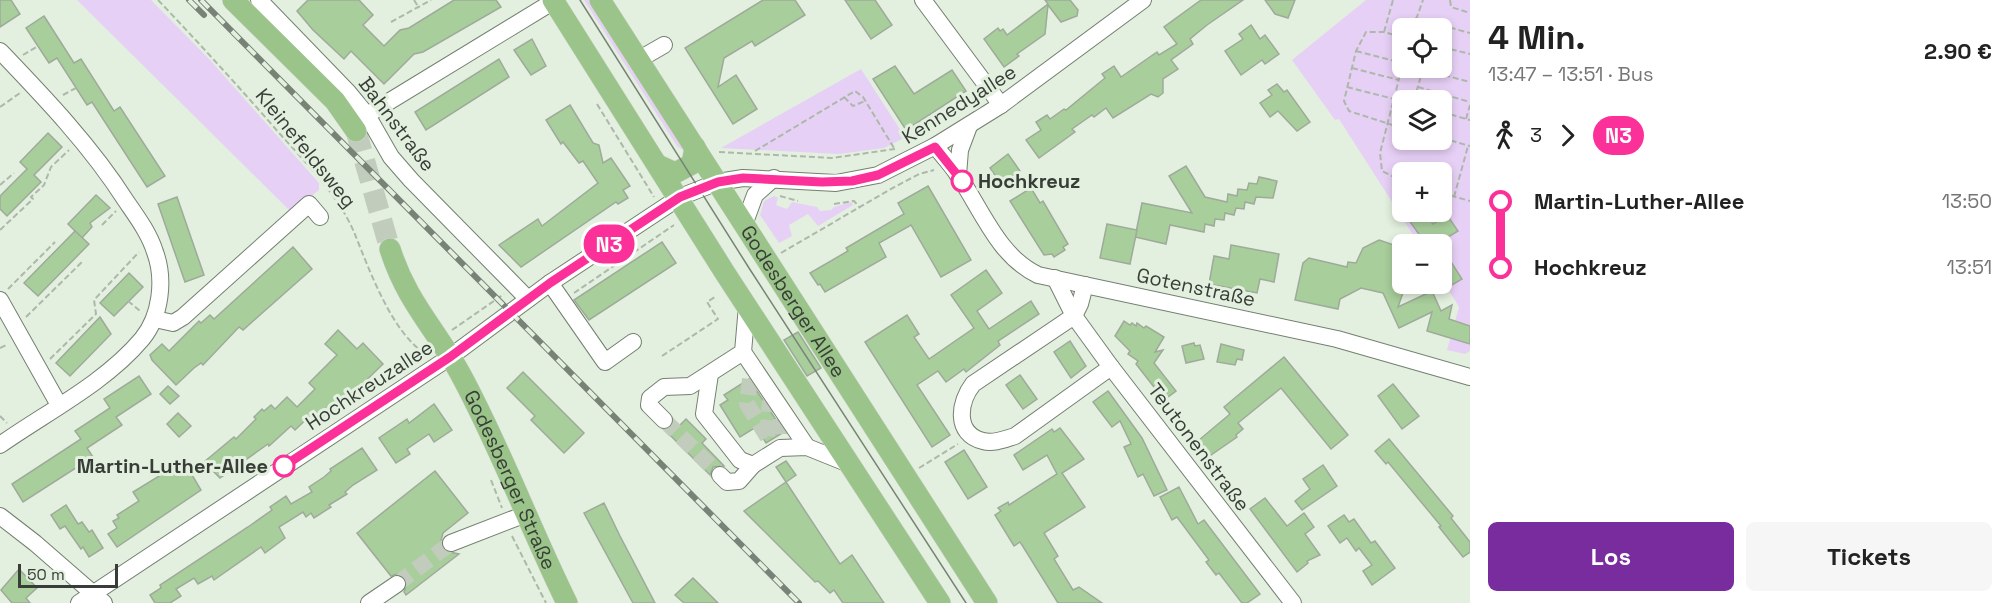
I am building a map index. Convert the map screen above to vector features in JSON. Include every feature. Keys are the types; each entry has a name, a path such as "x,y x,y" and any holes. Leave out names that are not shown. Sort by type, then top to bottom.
{"main road":[{"path":"233,0 335,101 362,123"},
{"name":"Godesberger Allee","path":"554,0 747,306 940,603"},
{"name":"Godesberger Allee","path":"600,0 718,182 766,262 987,603"},
{"path":"660,166 675,173 680,171 692,164 695,147"},
{"path":"390,249 409,296 450,357"},
{"name":"Godesberger Straße","path":"450,357 488,427 517,518 567,603"}],"street":[{"name":"Bahnstraße","path":"259,0 398,165 528,299"},
{"path":"362,123 554,0"},
{"path":"923,0 1001,105"},
{"name":"Kennedyallee","path":"680,197 718,182 743,178 773,187 808,182 852,181 878,175 935,147 1001,105 1143,0"},
{"path":"638,60 664,45"},
{"path":"0,51 80,140 126,200 151,239 160,269 155,319 143,337 121,359 0,445"},
{"path":"958,175 960,150 969,126"},
{"name":"Gotenstraße","path":"935,147 958,175 1010,256 1028,270 1055,279 1337,339 1470,377"},
{"path":"744,225 755,195 773,187"},
{"name":"Hochkreuzallee","path":"79,603 99,598 450,357 550,283 680,197"},
{"path":"155,319 173,322 183,317 309,204 320,217"},
{"name":"Teutonenstraße","path":"1055,279 1074,316 1111,367 1290,602"},
{"path":"550,283 605,362 633,342"},
{"path":"1085,285 1074,316 973,384 965,394 960,409 963,424 971,435 983,441 998,442 1015,436 1111,367"},
{"path":"4,295 15,328 59,405"},
{"path":"747,306 743,352 770,407 807,447 849,464"},
{"path":"664,420 649,405 654,393 664,387 690,386 743,352"},
{"path":"710,374 704,414 740,460 753,465"},
{"path":"770,407 807,447"},
{"path":"720,476 726,482 739,481 753,465 770,407"},
{"path":"0,516 99,598"},
{"path":"451,543 517,518"},
{"path":"371,602 397,584"}],"path":[{"name":"Kleinefeldsweg","path":"158,0 218,62 330,194 346,216 380,293 416,350 428,358"},
{"path":"414,0 419,8"},
{"path":"391,22 431,0"},
{"path":"1384,32 1393,0"},
{"path":"1415,18 1423,0"},
{"path":"1450,0 1451,7 1470,13"},
{"path":"1452,28 1470,33"},
{"path":"1392,34 1366,32 1356,51 1344,101 1349,111 1392,126"},
{"path":"1452,50 1470,54"},
{"path":"1356,51 1392,62"},
{"path":"1351,68 1399,80 1396,90"},
{"path":"1452,77 1470,82"},
{"path":"1417,90 1420,78"},
{"path":"0,107 31,84"},
{"path":"1347,87 1392,98"},
{"path":"1418,87 1470,104 1466,119"},
{"path":"63,95 76,88"},
{"path":"752,152 855,91 866,101 895,148"},
{"path":"844,97 853,106 866,101"},
{"path":"1392,102 1380,153 1382,171 1392,176"},
{"path":"1452,115 1470,120"},
{"path":"0,230 33,199 32,197 44,185 45,177 53,164 80,140"},
{"path":"1452,141 1469,146 1454,197 1470,201"},
{"path":"729,153 752,152 832,158 905,148"},
{"path":"766,262 919,174 939,169"},
{"path":"0,185 14,173"},
{"path":"773,187 798,201"},
{"path":"102,225 126,200"},
{"path":"834,204 854,201 860,208"},
{"path":"562,301 674,225"},
{"path":"39,369 96,314 94,300 151,239"},
{"path":"4,295 55,242"},
{"path":"15,328 83,261"},
{"path":"454,328 506,293"},
{"path":"662,356 718,319 707,302 714,297"},
{"path":"67,343 71,347"},
{"path":"0,348 8,344"},
{"path":"919,468 971,435"},
{"path":"489,474 517,518 546,603"}],"shaded area":[{"path":"77,0 151,0 210,60 319,183 319,190 291,212"},
{"path":"584,0 592,0 684,151 677,146"},
{"path":"1366,0 1470,0 1470,351 1465,354 1447,350 1459,307 1451,294 1452,234 1413,234 1405,222 1452,222 1452,162 1392,162 1392,202 1339,119 1335,120 1292,60"},
{"path":"861,69 905,137 902,139 884,148 839,154 721,148"},
{"path":"774,196 778,198 776,205 787,209 792,202 817,207 820,211 831,210 851,202 853,205 818,226 808,214 789,225 792,236 779,243 760,215 764,201"}],"building":[{"path":"0,0 11,0 20,14 0,27"},
{"path":"308,0 359,0 373,15 363,25 384,46 400,30 409,28 454,0 496,0 501,7 423,52 414,54 384,84 351,51 344,59 313,30 297,11"},
{"path":"763,0 795,0 805,15 755,46 752,41 724,58 718,87 736,75 757,109 733,124 685,48"},
{"path":"845,0 875,0 892,25 871,39"},
{"path":"1045,0 1070,0 1078,10 1077,16 1061,22 1048,5 1045,34 1017,54 1019,56 1004,67 984,39 998,28 1000,31 1003,29 1007,35 1048,4"},
{"path":"1201,0 1243,0 1190,39 1193,44 1171,60 1178,69 1163,79 1163,93 1158,97 1151,94 1113,118 1106,108 1094,117 1092,115 1072,129 1075,132 1039,158 1026,140 1041,130 1036,122 1047,115 1050,119 1064,109 1066,110 1105,78 1102,74 1114,66 1121,77 1157,52 1159,55 1177,44 1164,27"},
{"path":"1265,0 1295,0 1288,18 1275,14"},
{"path":"44,16 74,63 81,59 114,111 120,107 165,176 147,187 92,102 87,105 57,58 49,63 26,28"},
{"path":"1251,25 1260,39 1265,35 1279,54 1265,64 1262,60 1241,75 1225,51 1243,39 1239,34"},
{"path":"532,39 546,66 531,75 514,50"},
{"path":"499,59 509,77 426,130 415,112"},
{"path":"895,66 914,94 952,70 966,91 906,130 873,79"},
{"path":"1277,84 1284,92 1287,90 1310,122 1297,131 1278,111 1270,117 1260,103 1272,95 1268,90"},
{"path":"570,105 593,143 599,145 603,163 611,158 630,186 623,190 628,198 618,204 616,202 521,267 499,245 538,219 542,226 598,183 583,161 579,163 563,142 561,144 546,120"},
{"path":"48,133 62,147 34,175 41,182 7,216 0,209 0,196 27,169 20,162"},
{"path":"1008,154 1020,171 1001,184 990,168"},
{"path":"1186,166 1205,197 1227,202 1228,194 1237,196 1238,189 1247,190 1249,183 1257,184 1259,177 1277,181 1273,198 1256,197 1254,204 1245,202 1244,209 1236,208 1234,215 1225,213 1224,220 1215,219 1214,226 1205,224 1204,232 1170,225 1166,244 1135,237 1142,203 1192,213 1169,176"},
{"path":"928,186 971,260 941,277 911,225 879,243 886,257 825,292 820,284 818,285 810,273 848,251 846,248 904,214 898,203"},
{"path":"1031,188 1040,203 1043,201 1068,244 1063,247 1065,250 1054,257 1052,254 1044,255 1010,201"},
{"path":"96,195 110,208 90,223 92,227 82,238 68,224"},
{"path":"177,197 204,275 185,282 158,204"},
{"path":"1410,222 1432,222 1433,224 1452,222 1458,231 1452,235 1419,234"},
{"path":"1107,224 1137,230 1130,264 1100,258"},
{"path":"75,231 89,244 38,296 24,283"},
{"path":"1379,240 1392,244 1392,294 1403,294 1398,307 1426,294 1433,294 1441,311 1452,305 1449,319 1470,326 1470,344 1427,331 1432,312 1399,328 1383,293 1361,288 1340,299 1338,309 1295,300 1303,263 1309,258 1347,267 1348,262 1356,263 1363,248"},
{"path":"662,242 676,263 589,320 574,300"},
{"path":"1231,245 1279,254 1274,282 1260,279 1257,293 1209,284 1214,256 1229,259"},
{"path":"293,247 312,269 243,330 239,327 203,365 201,363 194,368 176,385 150,355 162,344 169,351 199,321 201,323 210,315 214,319"},
{"path":"1452,264 1462,279 1452,285"},
{"path":"986,270 1002,293 977,311 989,329 1031,301 1039,314 998,341 1000,345 966,372 964,369 946,382 938,371 917,385 950,435 932,447 865,342 907,315 919,334 914,337 929,359 974,328 951,295"},
{"path":"129,273 143,287 114,316 100,303"},
{"path":"100,317 111,334 70,376 56,363"},
{"path":"1124,321 1130,325 1132,323 1136,326 1137,323 1144,328 1146,326 1164,337 1155,352 1163,350 1154,363 1176,391 1164,400 1136,364 1138,361 1128,354 1130,351 1115,336"},
{"path":"338,330 357,349 363,343 383,364 345,401 342,398 322,418 315,411 295,430 291,426 269,446 268,444 220,478 204,462 234,437 236,439 256,419 254,417 262,409 264,411 271,405 275,409 287,397 297,407 315,389 309,383 337,355 325,344"},
{"path":"798,332 821,368 807,376 784,340"},
{"path":"1070,341 1086,366 1071,378 1054,352"},
{"path":"1194,343 1195,346 1200,345 1204,359 1186,363 1182,346"},
{"path":"1221,344 1244,350 1242,360 1237,359 1235,365 1217,362"},
{"path":"1284,357 1348,435 1331,449 1281,388 1238,423 1243,429 1236,435 1237,437 1211,455 1199,440 1230,414 1224,407"},
{"path":"523,372 584,433 564,453 531,420 535,416 507,388"},
{"path":"1020,375 1037,399 1023,409 1006,385"},
{"path":"139,376 151,394 116,417 122,425 87,448 93,457 23,502 12,484 81,439 75,431 110,408 104,399"},
{"path":"749,379 784,432 766,443 756,427 740,437 720,405 728,400 724,395"},
{"path":"1393,384 1419,416 1402,429 1378,396"},
{"path":"168,386 179,396 170,404 160,394"},
{"path":"1108,391 1142,438 1167,490 1154,496 1143,474 1138,477 1124,447 1131,444 1120,421 1112,427 1093,402"},
{"path":"434,404 452,430 434,442 429,434 407,449 410,454 396,463 379,438 407,419 409,423"},
{"path":"178,413 191,426 179,437 167,424"},
{"path":"686,419 706,439 702,443 724,466 713,467 710,475 665,430 671,428 674,421 679,426"},
{"path":"1060,428 1084,459 1062,473 1085,507 1044,533 1058,556 1054,559 1073,590 1079,587 1102,603 1058,603 1020,542 1014,546 995,515 1001,511 998,508 1008,502 1009,505 1057,474 1047,455 1023,470 1014,455 1052,429 1054,432"},
{"path":"1389,439 1453,516 1451,518 1470,542 1470,552 1463,557 1439,527 1441,526 1388,462 1386,464 1375,451"},
{"path":"362,448 377,470 353,485 345,492 347,494 329,505 331,507 314,518 311,513 306,517 303,512 279,527 285,538 265,553 261,547 214,580 212,576 198,584 194,578 176,589 181,596 170,603 155,603 150,595 161,588 160,585 248,527 272,510 270,507 286,496 291,504 312,492 309,487 331,471 330,469"},
{"path":"964,450 987,487 968,499 945,462"},
{"path":"786,461 796,475 786,482 776,467"},
{"path":"177,465 180,470 185,466 188,468 201,490 117,547 108,534 117,528 113,521 119,518 117,515 139,501 133,492"},
{"path":"1323,465 1337,486 1302,510 1295,501 1310,489 1303,479"},
{"path":"435,471 468,513 443,533 441,541 445,551 459,554 406,595 404,592 407,584 405,578 397,574 391,576 357,533"},
{"path":"786,482 840,564 852,555 884,603 843,603 834,590 830,593 818,581 815,582 744,511"},
{"path":"1179,487 1198,524 1204,520 1260,594 1247,603 1242,603 1219,573 1216,575 1206,562 1209,560 1177,517 1172,520 1160,497"},
{"path":"1265,498 1287,526 1304,513 1314,527 1305,534 1320,555 1307,561 1308,563 1297,572 1250,509"},
{"path":"604,503 655,603 633,603 584,513"},
{"path":"66,505 78,524 82,522 89,532 92,530 103,548 89,557 65,526 60,529 51,515"},
{"path":"1344,515 1349,522 1354,519 1371,543 1375,541 1395,568 1372,585 1363,571 1372,565 1359,548 1356,551 1347,538 1340,543 1328,526"},
{"path":"19,569 37,588 26,598 30,603 12,603 1,590"},
{"path":"693,578 718,603 684,603 675,595"}],"tunnel":[{"path":"356,131 390,249"},
{"path":"750,379 747,404 770,441"},
{"path":"767,436 770,401"},
{"path":"781,419 781,434"},
{"path":"664,420 720,475"},
{"path":"397,584 451,543"}],"tram line":[{"path":"580,0 749,268 966,603"}],"railway":[{"path":"189,0 204,15"},
{"path":"201,0 799,603"}],"bus line":[{"name":"N3","path":"284,466 450,357 550,283 680,197 718,182 743,178 836,183 852,181 878,175 935,147 962,181"}],"place":[{"name":"Hochkreuz","path":"962,181"},
{"name":"Martin-Luther-Allee","path":"284,466"}]}
